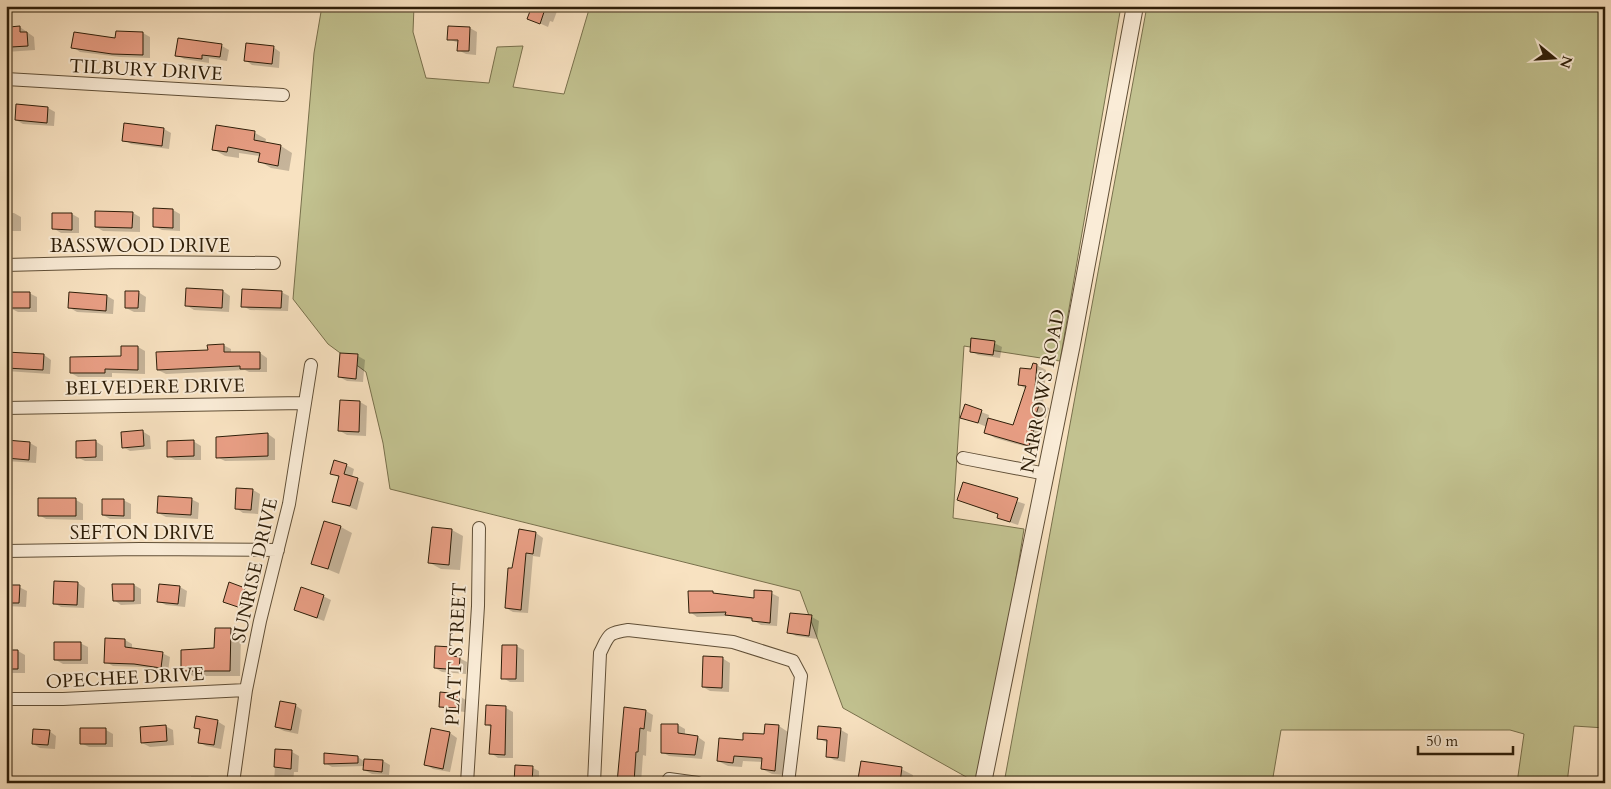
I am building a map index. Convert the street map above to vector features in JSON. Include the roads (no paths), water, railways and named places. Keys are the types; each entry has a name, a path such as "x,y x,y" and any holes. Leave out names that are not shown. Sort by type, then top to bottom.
{"street":[{"name":"NARROWS ROAD","path":"983,783 1046,474 1135,6"},
{"name":"TILBURY DRIVE","path":"6,79 283,95"},
{"name":"BASSWOOD DRIVE","path":"6,265 121,262 274,263"},
{"name":"SUNRISE DRIVE","path":"233,783 246,690 260,621 289,504 311,365"},
{"name":"BELVEDERE DRIVE","path":"6,408 305,403"},
{"path":"963,458 1046,474"},
{"name":"PLATT STREET","path":"467,783 478,606 479,528"},
{"name":"SEFTON DRIVE","path":"6,551 140,549 278,550"},
{"path":"594,783 600,652 607,637 628,630 644,630 733,642 793,661 797,664 801,676 788,783"},
{"name":"OPECHEE DRIVE","path":"6,699 63,699 246,690"},
{"path":"668,779 698,783"}]}
